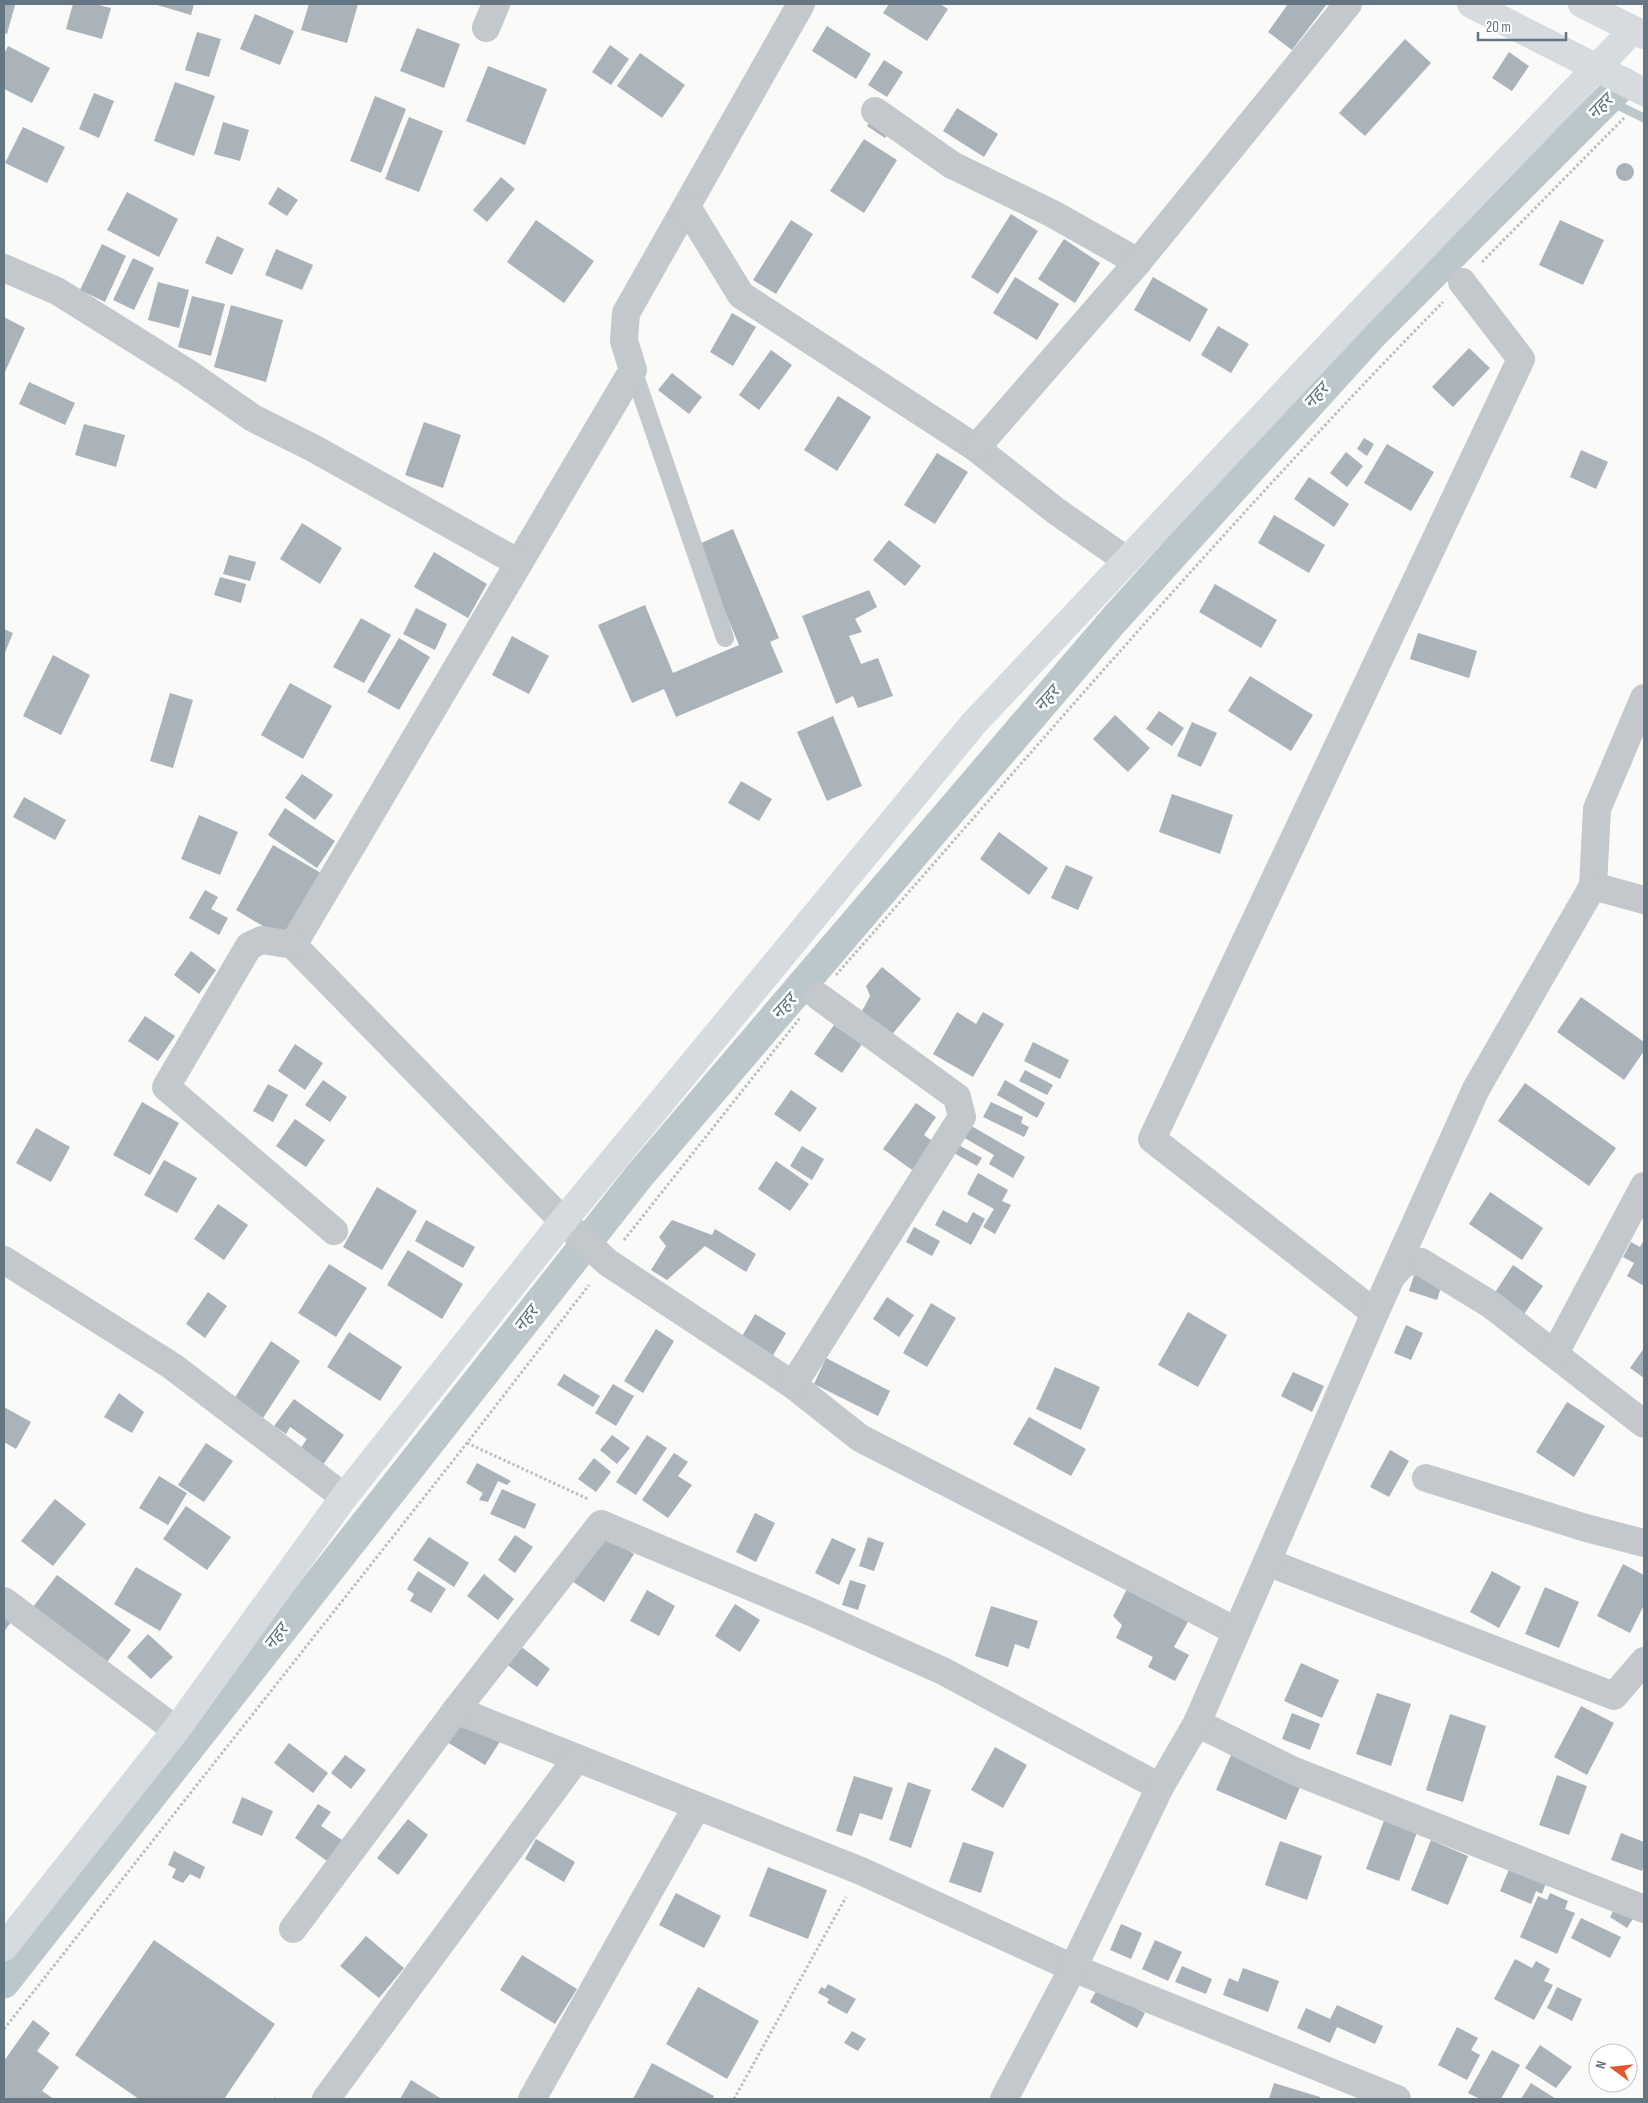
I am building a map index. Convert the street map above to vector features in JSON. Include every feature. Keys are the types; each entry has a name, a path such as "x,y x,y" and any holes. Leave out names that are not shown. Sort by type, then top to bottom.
{"street":[{"path":"293,945 633,370 624,341 626,313 801,4"},
{"path":"976,448 1138,262 1348,4"},
{"path":"1471,4 1644,92"},
{"path":"4,1947 176,1730 344,1497 563,1221 974,723 1357,316 1597,68 1641,28 1582,4"},
{"path":"875,111 952,165 1052,214 1138,262"},
{"path":"687,207 741,295 976,448 1056,511 1126,560"},
{"path":"4,268 57,291 188,373 253,418 313,448 519,563"},
{"path":"1375,1313 1152,1139 1521,360 1462,282"},
{"path":"1004,2099 1073,1968 1160,1787 1197,1723 1375,1313 1476,1089 1593,886 1597,809 1644,698"},
{"path":"1593,886 1644,900"},
{"path":"334,1231 166,1087 249,946 262,940 293,945 563,1221 607,1262 793,1386 860,1438 1236,1632"},
{"path":"793,1386 962,1117 957,1097 818,996"},
{"path":"1554,1353 1644,1186"},
{"path":"4,1260 172,1366 344,1497"},
{"path":"1392,1276 1406,1262 1421,1262 1490,1304 1644,1424"},
{"path":"1426,1478 1586,1528 1644,1543"},
{"path":"293,1928 456,1710 601,1524 812,1612 943,1671 1160,1787"},
{"path":"1267,1562 1614,1696 1644,1660"},
{"path":"4,1601 176,1730"},
{"path":"456,1710 860,1871 1073,1968 1396,2099"},
{"path":"1197,1723 1292,1770 1644,1909"},
{"path":"326,2099 577,1758"},
{"path":"532,2099 697,1806"}],"lane":[{"path":"633,370 725,638"}],"path":[{"path":"4,2029 818,996 1172,592 1355,392 1624,118"},
{"path":"467,1443 587,1498 601,1524"},
{"path":"734,2099 860,1871"}],"building":[{"path":"4,4 15,5 7,34 4,33"},
{"path":"73,4 95,4 111,8 102,39 66,29"},
{"path":"154,4 194,4 191,15"},
{"path":"309,4 358,4 347,43 301,30"},
{"path":"889,4 940,4 948,9 927,41 883,13"},
{"path":"1288,4 1327,4 1292,50 1268,32"},
{"path":"255,14 294,31 280,65 240,49"},
{"path":"827,26 871,54 856,79 812,51"},
{"path":"417,28 460,44 444,88 400,71"},
{"path":"197,32 221,39 209,77 185,70"},
{"path":"1405,39 1431,63 1365,136 1339,113"},
{"path":"610,45 629,59 611,85 592,72"},
{"path":"8,46 50,68 32,103 4,89 4,54"},
{"path":"1509,52 1529,66 1512,91 1492,78"},
{"path":"640,53 685,85 662,118 617,86"},
{"path":"884,60 903,72 887,97 868,85"},
{"path":"488,66 547,89 525,145 466,121"},
{"path":"175,82 215,96 194,156 154,141"},
{"path":"94,93 114,101 99,138 79,129"},
{"path":"375,96 406,109 381,173 350,161"},
{"path":"957,108 998,134 984,157 943,131"},
{"path":"874,115 892,127 885,138 867,126"},
{"path":"409,117 443,131 419,192 385,179"},
{"path":"223,122 249,130 240,161 214,154"},
{"path":"23,127 65,147 47,183 5,163"},
{"path":"864,139 897,160 864,213 830,191"},
{"path":"1621,163 1629,163 1634,168 1632,179 1621,181 1616,176 1616,168"},
{"path":"501,177 515,189 487,222 473,210"},
{"path":"278,187 298,200 287,216 268,204"},
{"path":"127,192 178,219 159,257 107,230"},
{"path":"1011,214 1038,231 998,294 971,277"},
{"path":"536,220 594,261 564,303 507,262"},
{"path":"791,220 813,234 776,294 753,280"},
{"path":"1560,220 1604,240 1583,285 1539,265"},
{"path":"217,236 244,249 232,275 205,263"},
{"path":"1064,239 1100,263 1075,303 1038,279"},
{"path":"102,244 126,256 105,302 80,290"},
{"path":"276,249 313,265 302,290 265,275"},
{"path":"133,258 154,268 134,310 113,300"},
{"path":"1015,277 1059,304 1037,340 993,313"},
{"path":"1153,277 1208,309 1190,342 1134,310"},
{"path":"158,282 189,290 179,328 148,320"},
{"path":"192,296 225,304 211,356 178,347"},
{"path":"231,305 283,320 266,382 214,367"},
{"path":"732,313 756,327 733,366 710,352"},
{"path":"4,317 25,328 4,374"},
{"path":"1218,326 1249,344 1231,373 1201,355"},
{"path":"1469,348 1490,368 1453,407 1432,387"},
{"path":"771,350 792,365 759,410 739,395"},
{"path":"672,373 702,397 689,414 658,390"},
{"path":"29,382 75,403 65,425 19,404"},
{"path":"838,396 871,417 837,471 804,450"},
{"path":"424,422 461,435 443,488 405,475"},
{"path":"84,424 125,435 116,467 75,455"},
{"path":"1364,438 1374,444 1367,456 1357,449"},
{"path":"1387,444 1434,472 1411,511 1364,483"},
{"path":"1581,450 1608,462 1596,489 1570,477"},
{"path":"1346,452 1363,466 1347,487 1330,473"},
{"path":"937,453 968,472 935,524 904,505"},
{"path":"1309,477 1349,504 1334,527 1294,499"},
{"path":"1274,515 1325,545 1309,573 1258,543"},
{"path":"302,523 342,548 320,584 280,559"},
{"path":"733,529 779,638 770,642 783,672 676,717 664,689 632,703 598,625 645,605 673,673 739,645 697,545"},
{"path":"889,540 921,566 905,586 873,560"},
{"path":"434,552 487,584 468,618 414,587"},
{"path":"229,555 256,562 250,581 223,574"},
{"path":"220,577 246,584 241,603 214,595"},
{"path":"1215,584 1277,620 1261,648 1199,612"},
{"path":"869,590 877,607 855,619 862,632 849,636 861,664 878,658 893,696 858,708 853,696 836,704 802,616"},
{"path":"416,608 447,624 435,650 403,634"},
{"path":"361,618 391,635 364,683 333,667"},
{"path":"4,629 13,633 4,655"},
{"path":"1418,633 1477,651 1469,678 1410,659"},
{"path":"512,636 549,656 529,694 492,675"},
{"path":"399,638 430,657 399,710 367,692"},
{"path":"53,655 90,675 61,735 23,716"},
{"path":"1250,676 1313,715 1291,751 1228,711"},
{"path":"290,683 332,706 303,759 261,735"},
{"path":"170,693 193,700 173,768 150,761"},
{"path":"1159,711 1184,728 1172,746 1146,729"},
{"path":"1115,715 1150,748 1128,772 1093,739"},
{"path":"833,716 862,786 827,801 797,732"},
{"path":"1192,722 1217,733 1201,767 1177,756"},
{"path":"302,774 333,795 315,820 285,798"},
{"path":"741,781 772,799 759,821 728,803"},
{"path":"1172,794 1233,815 1220,854 1159,832"},
{"path":"24,797 66,820 55,840 13,817"},
{"path":"285,808 335,841 317,868 268,835"},
{"path":"199,815 238,832 220,875 181,859"},
{"path":"999,832 1048,868 1029,895 980,859"},
{"path":"273,845 321,873 283,938 236,910"},
{"path":"1066,865 1093,877 1078,910 1051,898"},
{"path":"205,890 218,897 211,909 228,918 219,935 189,918"},
{"path":"191,951 216,970 199,994 174,975"},
{"path":"882,967 921,999 890,1037 861,1013 870,996 866,986"},
{"path":"1581,997 1644,1042 1644,1051 1624,1080 1557,1032"},
{"path":"957,1012 976,1024 983,1012 1004,1024 973,1077 933,1054"},
{"path":"145,1016 175,1036 158,1061 128,1041"},
{"path":"834,1025 862,1044 842,1073 814,1054"},
{"path":"1033,1042 1069,1060 1060,1079 1024,1061"},
{"path":"295,1044 323,1063 305,1090 278,1071"},
{"path":"1025,1070 1053,1085 1047,1095 1019,1081"},
{"path":"323,1080 347,1097 330,1122 305,1105"},
{"path":"1005,1080 1045,1103 1037,1118 997,1095"},
{"path":"1525,1083 1616,1148 1589,1186 1498,1121"},
{"path":"268,1084 288,1095 273,1122 253,1111"},
{"path":"791,1090 817,1108 800,1132 774,1114"},
{"path":"142,1102 179,1123 150,1175 113,1155"},
{"path":"991,1102 1023,1117 1021,1123 1029,1127 1024,1137 983,1117"},
{"path":"916,1103 936,1117 924,1135 935,1143 915,1172 883,1149"},
{"path":"295,1119 325,1140 306,1167 276,1146"},
{"path":"968,1124 1025,1157 1013,1178 989,1164 994,1155 961,1136"},
{"path":"36,1128 70,1147 51,1182 16,1163"},
{"path":"957,1144 982,1158 977,1166 952,1152"},
{"path":"802,1146 824,1159 812,1180 790,1166"},
{"path":"164,1160 197,1178 177,1213 144,1195"},
{"path":"776,1161 809,1184 790,1211 758,1189"},
{"path":"978,1173 1008,1190 1002,1201 1011,1205 995,1234 983,1227 994,1209 967,1194"},
{"path":"377,1187 417,1211 382,1270 343,1247"},
{"path":"1490,1192 1543,1228 1522,1260 1469,1224"},
{"path":"218,1204 248,1225 224,1260 194,1239"},
{"path":"943,1210 967,1223 973,1212 985,1219 971,1245 935,1225"},
{"path":"426,1220 475,1247 463,1268 415,1241"},
{"path":"672,1220 712,1235 715,1229 756,1254 746,1272 705,1246 667,1280 651,1270 666,1246 659,1237"},
{"path":"914,1227 940,1241 932,1256 906,1242"},
{"path":"1644,1240 1644,1286 1627,1276 1634,1263 1623,1257 1631,1242 1640,1247"},
{"path":"408,1250 463,1284 442,1319 387,1285"},
{"path":"329,1264 367,1288 336,1337 298,1313"},
{"path":"1513,1265 1543,1286 1524,1314 1494,1294"},
{"path":"1415,1272 1443,1281 1437,1300 1409,1291"},
{"path":"208,1292 227,1306 205,1338 186,1324"},
{"path":"887,1297 914,1315 899,1337 873,1319"},
{"path":"931,1303 956,1318 927,1367 903,1353"},
{"path":"1188,1312 1227,1335 1198,1387 1158,1365"},
{"path":"755,1314 786,1333 772,1357 741,1338"},
{"path":"1406,1325 1423,1333 1411,1360 1394,1353"},
{"path":"656,1329 674,1341 643,1393 624,1381"},
{"path":"349,1332 402,1367 380,1401 327,1367"},
{"path":"271,1341 300,1361 263,1418 234,1399"},
{"path":"1644,1348 1644,1378 1630,1368"},
{"path":"826,1358 890,1391 878,1416 814,1384"},
{"path":"1055,1367 1100,1387 1081,1430 1036,1409"},
{"path":"1293,1372 1324,1386 1312,1412 1281,1396"},
{"path":"564,1374 600,1396 593,1407 557,1385"},
{"path":"613,1384 634,1396 616,1426 595,1413"},
{"path":"119,1393 144,1412 132,1433 104,1417"},
{"path":"294,1399 344,1435 322,1466 300,1449 307,1439 290,1427 286,1434 274,1426"},
{"path":"1567,1402 1605,1426 1574,1477 1536,1452"},
{"path":"4,1407 31,1422 16,1449 4,1442"},
{"path":"1029,1417 1086,1449 1071,1476 1013,1444"},
{"path":"612,1435 630,1448 617,1464 600,1450"},
{"path":"647,1435 667,1448 636,1495 616,1482"},
{"path":"206,1443 233,1461 204,1502 178,1485"},
{"path":"1390,1450 1409,1461 1389,1497 1370,1487"},
{"path":"674,1453 688,1462 678,1476 692,1485 668,1518 642,1500"},
{"path":"594,1458 611,1472 596,1492 578,1479"},
{"path":"477,1463 511,1481 507,1485 498,1481 488,1502 479,1500 483,1493 466,1483"},
{"path":"159,1476 187,1493 168,1525 139,1508"},
{"path":"502,1489 536,1504 525,1529 490,1514"},
{"path":"55,1499 86,1524 53,1566 21,1541"},
{"path":"186,1506 231,1537 207,1570 163,1539"},
{"path":"755,1513 775,1523 756,1562 736,1552"},
{"path":"599,1532 634,1554 604,1602 570,1580"},
{"path":"515,1535 533,1547 515,1573 498,1560"},
{"path":"429,1537 469,1563 454,1587 413,1560"},
{"path":"868,1537 884,1543 874,1571 859,1566"},
{"path":"832,1538 856,1549 839,1585 815,1573"},
{"path":"1623,1564 1644,1575 1644,1605 1630,1633 1597,1616"},
{"path":"136,1567 182,1594 160,1631 114,1604"},
{"path":"418,1571 446,1589 431,1613 410,1601 414,1594 407,1589"},
{"path":"1492,1571 1521,1587 1499,1628 1470,1612"},
{"path":"484,1574 514,1599 498,1620 467,1596"},
{"path":"57,1575 131,1630 101,1670 28,1614"},
{"path":"850,1580 866,1585 858,1610 842,1605"},
{"path":"1128,1587 1189,1620 1174,1647 1189,1655 1175,1681 1148,1667 1153,1657 1116,1638 1122,1625 1113,1616"},
{"path":"1545,1587 1579,1602 1559,1648 1525,1634"},
{"path":"647,1590 675,1606 659,1636 630,1621"},
{"path":"735,1604 760,1620 740,1652 715,1636"},
{"path":"991,1606 1038,1621 1029,1649 1015,1644 1008,1667 975,1656"},
{"path":"4,1614 12,1620 4,1632"},
{"path":"148,1634 173,1657 151,1679 127,1657"},
{"path":"519,1645 550,1669 537,1687 505,1663"},
{"path":"1301,1663 1339,1680 1322,1718 1284,1701"},
{"path":"1377,1693 1411,1704 1391,1766 1356,1754"},
{"path":"1581,1706 1614,1723 1587,1775 1554,1757"},
{"path":"458,1713 501,1740 485,1765 442,1739"},
{"path":"1292,1713 1320,1724 1310,1750 1282,1739"},
{"path":"1450,1714 1486,1726 1463,1802 1426,1790"},
{"path":"289,1743 328,1773 313,1793 274,1763"},
{"path":"995,1747 1027,1765 1003,1808 971,1790"},
{"path":"345,1755 366,1770 351,1789 331,1773"},
{"path":"1231,1755 1301,1785 1286,1820 1216,1790"},
{"path":"1557,1775 1587,1786 1569,1835 1539,1825"},
{"path":"854,1776 893,1788 882,1820 860,1813 852,1836 836,1831"},
{"path":"908,1782 931,1790 911,1848 889,1840"},
{"path":"242,1797 273,1811 262,1836 232,1823"},
{"path":"318,1804 331,1812 321,1826 342,1840 327,1861 295,1838"},
{"path":"1385,1818 1418,1830 1399,1881 1366,1869"},
{"path":"408,1819 428,1835 398,1875 377,1858"},
{"path":"1621,1833 1644,1842 1644,1865 1642,1871 1611,1860"},
{"path":"536,1839 575,1862 564,1882 525,1859"},
{"path":"1431,1840 1468,1856 1448,1905 1411,1890"},
{"path":"1280,1841 1322,1856 1307,1900 1265,1885"},
{"path":"963,1842 994,1852 981,1893 949,1882"},
{"path":"174,1851 205,1867 200,1879 190,1874 183,1883 172,1878 176,1869 168,1865"},
{"path":"768,1867 827,1890 808,1939 749,1916"},
{"path":"1510,1867 1546,1883 1542,1894 1536,1891 1531,1904 1500,1891"},
{"path":"676,1893 721,1916 704,1948 659,1925"},
{"path":"1550,1893 1568,1901 1565,1909 1575,1913 1557,1954 1520,1937 1538,1896 1547,1900"},
{"path":"1616,1906 1634,1917 1627,1928 1610,1917"},
{"path":"1581,1918 1621,1937 1610,1958 1571,1938"},
{"path":"1121,1924 1142,1933 1131,1959 1110,1950"},
{"path":"366,1936 404,1968 379,1998 340,1966"},
{"path":"154,1940 275,2024 224,2099 139,2099 75,2055"},
{"path":"1155,1940 1182,1952 1168,1981 1142,1969"},
{"path":"522,1955 577,1989 555,2024 500,1990"},
{"path":"1515,1959 1532,1968 1536,1961 1550,1969 1544,1981 1553,1985 1534,2020 1494,1999"},
{"path":"1182,1966 1212,1979 1206,1994 1175,1982"},
{"path":"1243,1968 1279,1981 1268,2012 1223,1995 1229,1978 1238,1982"},
{"path":"828,1984 856,1999 847,2014 827,2003 829,1999 818,1993 821,1987 825,1989"},
{"path":"1099,1986 1145,2013 1137,2028 1090,2002"},
{"path":"698,1987 759,2021 727,2079 666,2044"},
{"path":"1557,1987 1582,1999 1572,2021 1547,2008"},
{"path":"1337,2005 1383,2026 1375,2044 1337,2027 1330,2043 1297,2028 1306,2008 1330,2019"},
{"path":"33,2020 50,2033 37,2051 59,2067 42,2091 54,2099 4,2099 4,2061"},
{"path":"1457,2027 1478,2038 1471,2050 1480,2055 1467,2080 1438,2065"},
{"path":"852,2031 866,2039 858,2051 844,2043"},
{"path":"1540,2045 1572,2067 1556,2088 1525,2068"},
{"path":"1492,2050 1520,2065 1501,2099 1480,2099 1468,2093"},
{"path":"652,2063 714,2096 712,2099 633,2099"},
{"path":"411,2080 440,2098 400,2099"},
{"path":"1274,2083 1320,2097 1319,2099 1269,2099"},
{"path":"1531,2083 1556,2099 1521,2099"}],"waterway":[{"name":"नहर","path":"4,1983 639,1176 1113,621 1369,338 1624,83"},
{"path":"1607,100 1644,118"}]}
